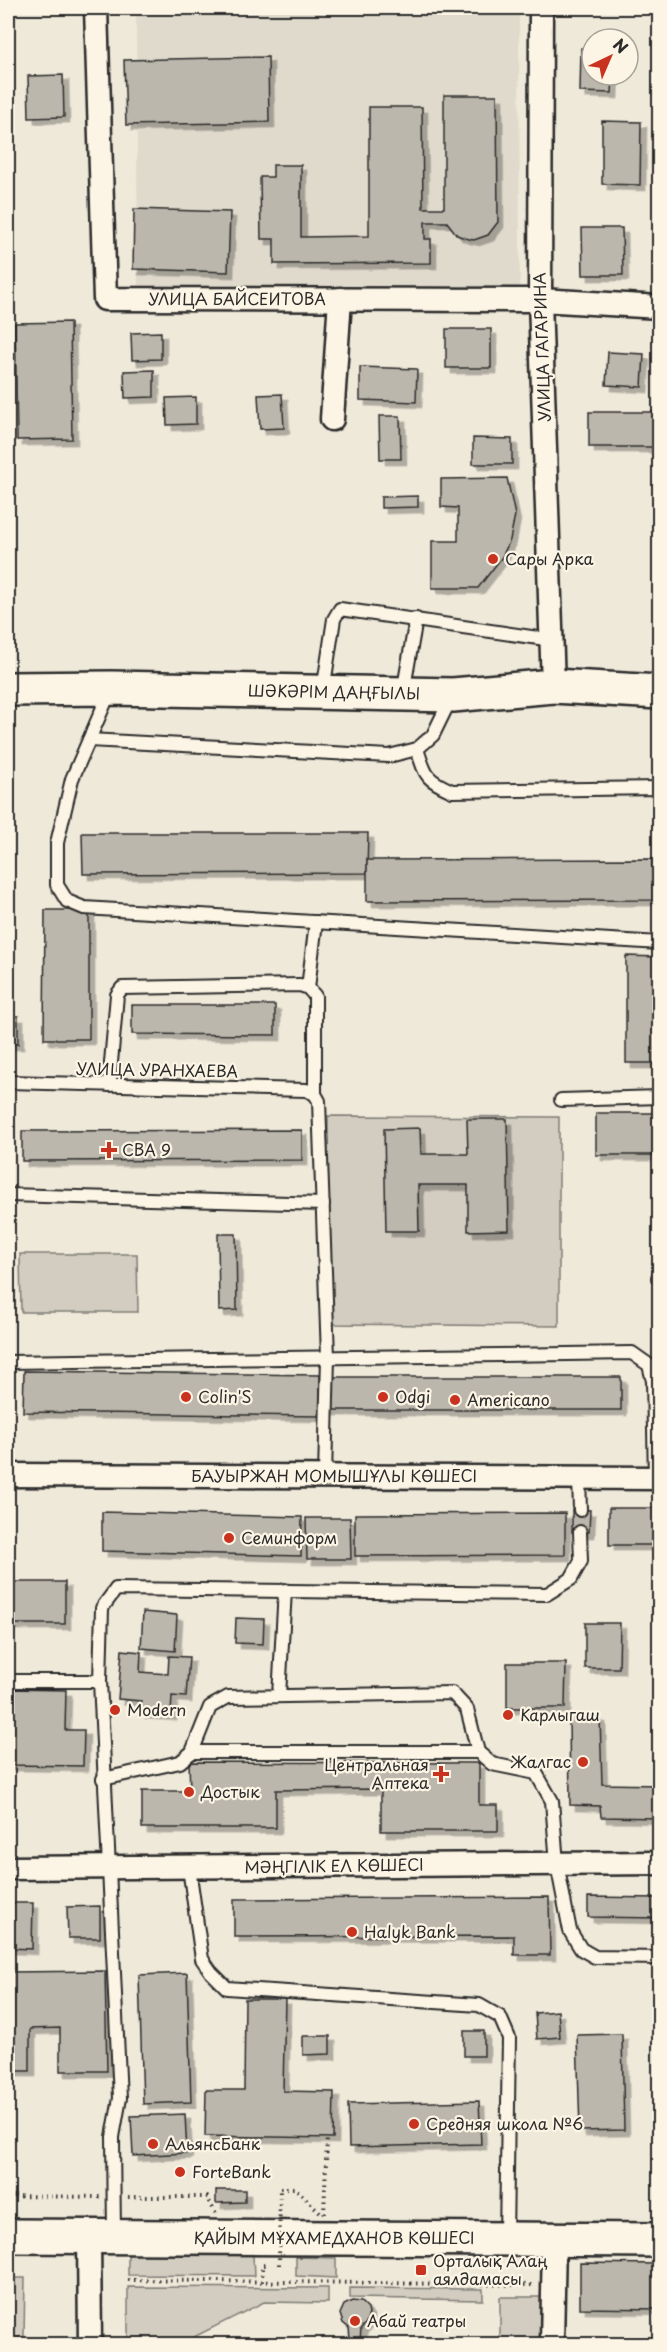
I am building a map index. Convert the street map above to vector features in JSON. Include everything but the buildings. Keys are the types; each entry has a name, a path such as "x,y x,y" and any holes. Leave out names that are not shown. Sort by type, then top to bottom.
{"main road":[{"name":"ШӘКӘРІМ ДАҢҒЫЛЫ","path":"8,689 111,688 453,695 554,686 660,692"},
{"name":"ҚАЙЫМ МҰХАМЕДХАНОВ КӨШЕСІ","path":"8,2236 660,2241"}],"street":[{"name":"УЛИЦА БАЙСЕИТОВА","path":"96,8 105,299 540,300 660,307"},
{"name":"УЛИЦА ГАГАРИНА","path":"541,8 540,300 554,686"},
{"path":"332,420 340,299"},
{"name":"БАУЫРЖАН МОМЫШҰЛЫ КӨШЕСІ","path":"8,1475 658,1478"},
{"name":"МӘҢГІЛІК ЕЛ КӨШЕСІ","path":"8,1868 660,1863"},
{"path":"90,2344 101,2236"},
{"path":"552,2344 555,2240"}],"lane":[{"path":"322,692 334,619 340,609 552,640"},
{"path":"403,694 416,619"},
{"path":"111,688 72,779 57,843 57,885 67,901 84,908 660,943"},
{"path":"89,740 389,756 417,749 433,735 453,695"},
{"path":"417,749 425,773 432,783 452,791 660,788"},
{"path":"308,988 316,922"},
{"path":"109,1085 117,995 122,988 300,985 308,988 315,996 310,1092 319,1101 328,1358 325,1476"},
{"name":"УЛИЦА УРАНХАЕВА","path":"8,1083 310,1092"},
{"path":"561,1100 660,1096"},
{"path":"8,1195 323,1204"},
{"path":"8,1362 632,1353 649,1365 653,1381 658,1478"},
{"path":"579,1477 580,1510"},
{"path":"101,2236 114,2197 113,2137 120,2098 110,1868 103,1779 100,1681 102,1608 116,1589 547,1594 571,1579 581,1562 580,1532"},
{"path":"279,1696 285,1590"},
{"path":"8,1681 100,1681"},
{"path":"103,1779 180,1762 192,1752 210,1707 228,1697 452,1694 467,1709 478,1752 492,1764 536,1773 552,1801 558,1864 570,1931 581,1949 595,1957 660,1958"},
{"path":"192,1752 478,1752"},
{"path":"189,1868 202,1959 227,1988 479,2005 500,2017 509,2038 506,2239"}],"path":[{"path":"324,2216 327,2138"},
{"path":"279,2265 280,2188 295,2188 324,2216"},
{"path":"8,2196 207,2197 217,2215"},
{"path":"276,2216 288,2216"},
{"path":"312,2216 324,2216"},
{"path":"262,2265 262,2282"},
{"path":"128,2280 554,2286"}],"shaded area":[{"path":"136,8 519,8 520,294 138,290"},
{"path":"328,1116 559,1117 559,1326 327,1324"},
{"path":"20,1254 137,1254 138,1312 21,1312"},
{"path":"128,2254 253,2255 254,2276 128,2275"},
{"path":"296,2257 336,2258 336,2278 296,2276"},
{"path":"8,2278 25,2278 24,2337 8,2337"},
{"path":"128,2287 328,2288 328,2303 264,2302 180,2344 128,2344"},
{"path":"350,2288 483,2289 483,2300 350,2298"},
{"path":"500,2297 543,2297 543,2344 500,2344"}],"place":[{"name":"Сары Арка","path":"493,559"},
{"name":"СВА 9","path":"109,1150"},
{"name":"Colin'S","path":"186,1397"},
{"name":"Odgi","path":"383,1397"},
{"name":"Americano","path":"455,1400"},
{"name":"Семинформ","path":"229,1538"},
{"name":"Modern","path":"115,1710"},
{"name":"Карлыгаш","path":"508,1715"},
{"name":"Жалгас","path":"583,1762"},
{"name":"Центральная Аптека","path":"441,1774"},
{"name":"Достык","path":"189,1792"},
{"name":"Halyk Bank","path":"352,1932"},
{"name":"Средняя школа №6","path":"414,2124"},
{"name":"АльянсБанк","path":"153,2144"},
{"name":"ForteBank","path":"180,2172"},
{"name":"Орталық Алаң аялдамасы","path":"421,2270"},
{"name":"Абай театры","path":"355,2321"}]}
